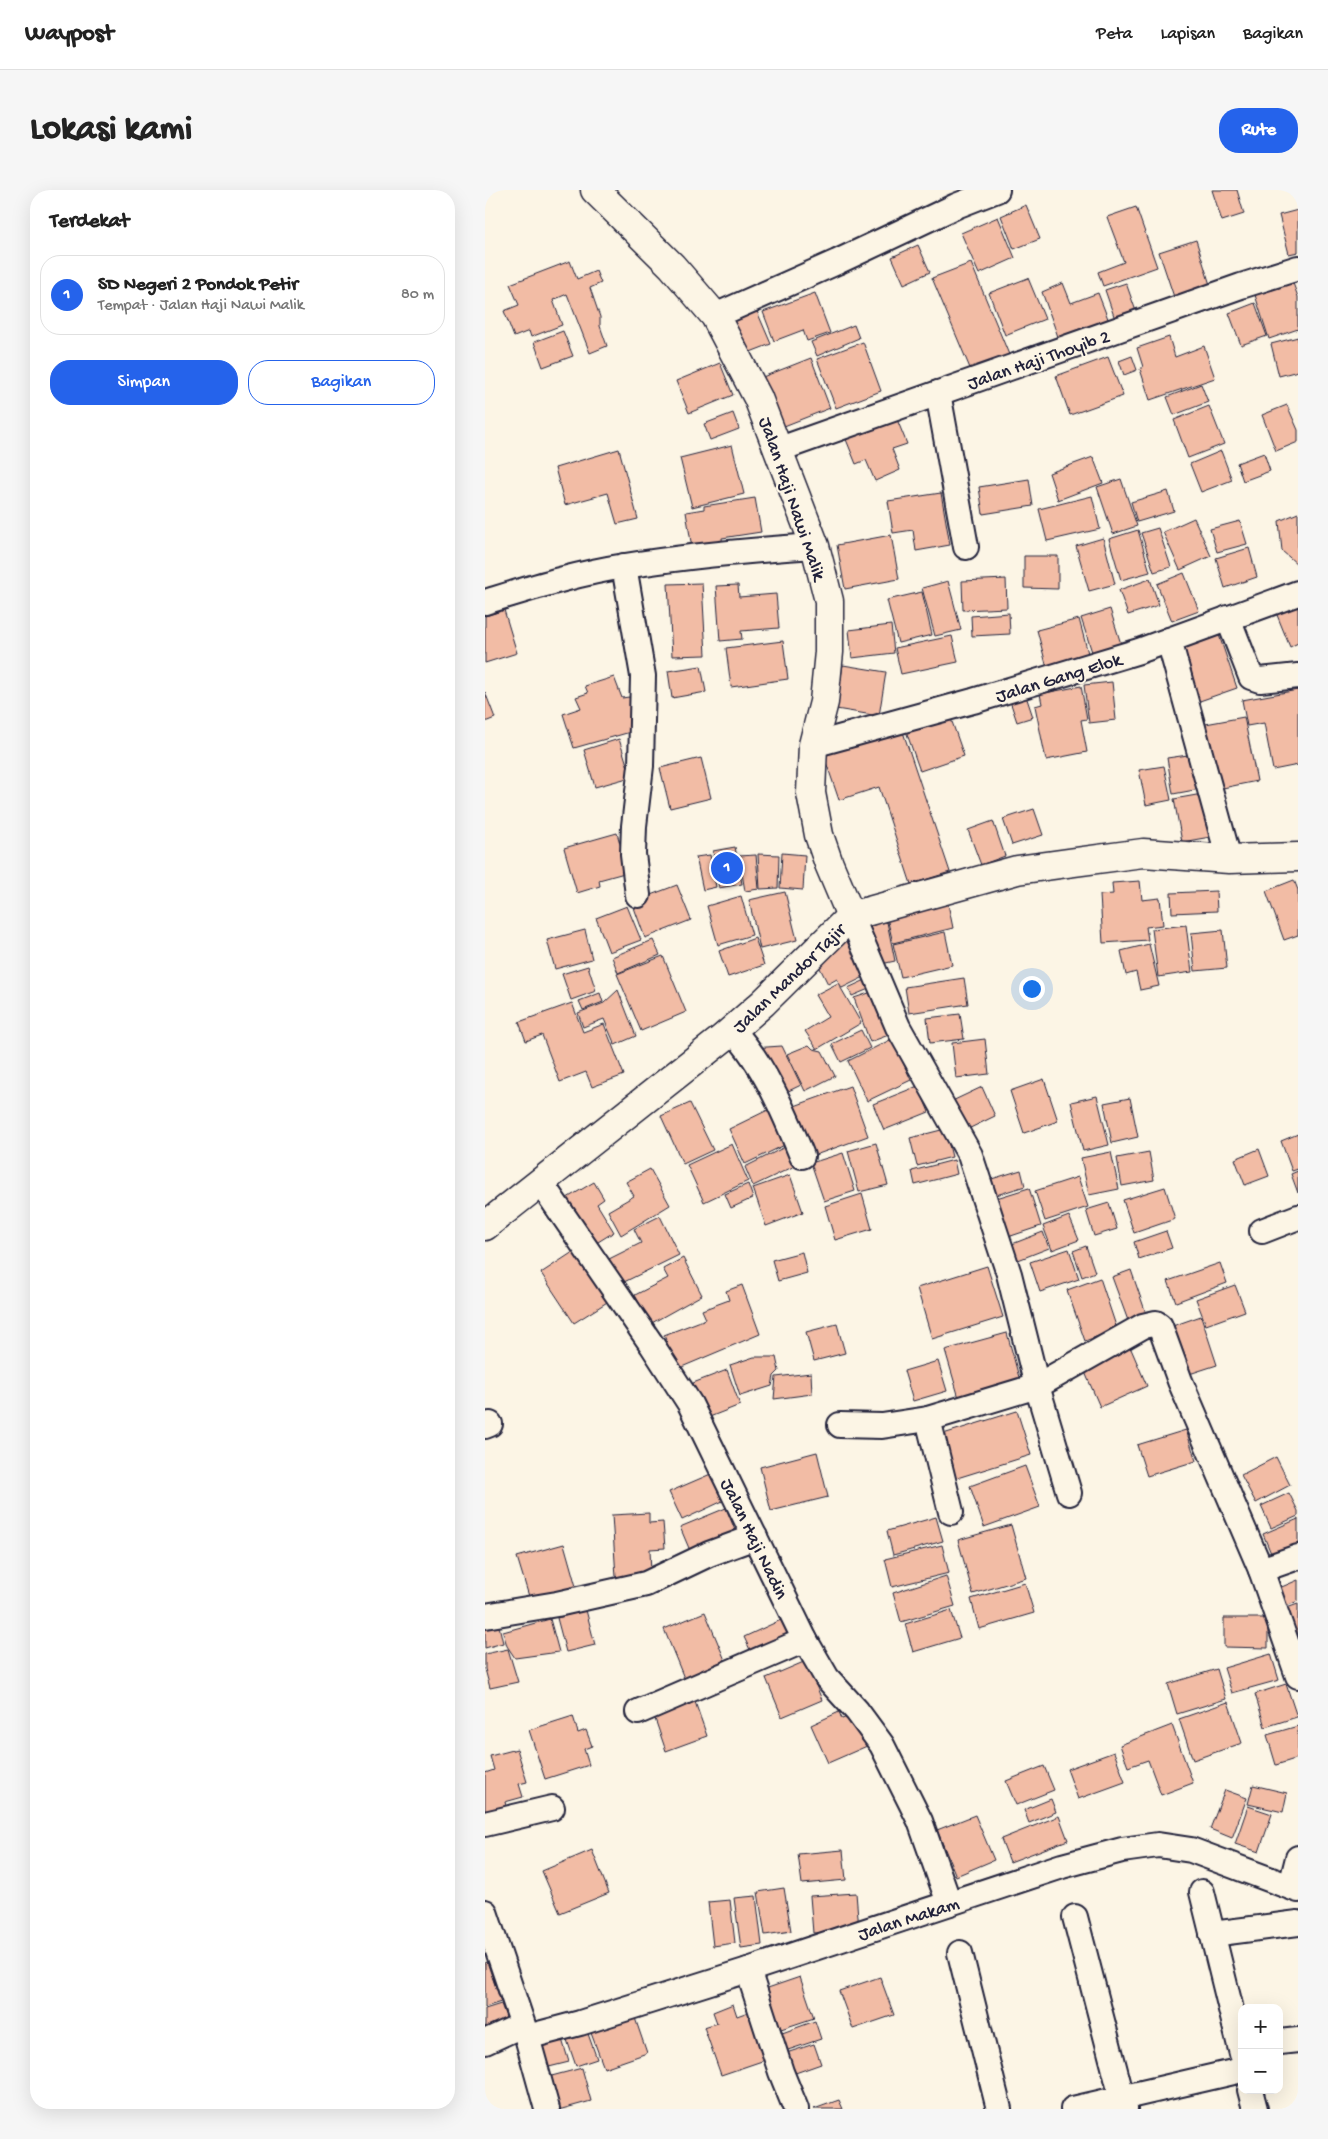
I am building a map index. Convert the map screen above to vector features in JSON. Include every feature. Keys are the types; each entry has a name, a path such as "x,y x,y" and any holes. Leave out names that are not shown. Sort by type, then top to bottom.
{"main road":[{"name":"Jalan Haji Nawi Malik","path":"595,190 672,266 715,316 758,398 815,546 829,601 829,652 824,702 813,746 811,793 819,835 851,916"},
{"name":"Jalan Mandor Tajir","path":"485,1226 763,1003 851,916 1017,870 1143,853 1229,859 1298,857"}],"street":[{"path":"715,316 837,262 956,206 997,190"},
{"name":"Jalan Haji Thoyib 2","path":"779,449 1241,286 1298,268"},
{"path":"938,393 966,547"},
{"path":"485,602 571,578 624,566 759,550 815,546"},
{"path":"624,566 643,676 641,766 634,826 633,854 638,895"},
{"name":"Jalan Gang Elok","path":"813,746 973,701 1139,651 1298,593"},
{"path":"1228,618 1251,677 1260,680 1298,676"},
{"path":"1169,640 1229,859"},
{"path":"851,916 898,1027 970,1155 1009,1274 1037,1386 1069,1493"},
{"path":"731,1030 745,1044 755,1059 788,1121 802,1156"},
{"name":"Jalan Haji Nadin","path":"541,1183 690,1404 805,1640 827,1678 857,1711 882,1745 920,1820 949,1903"},
{"path":"1262,1231 1298,1217"},
{"path":"840,1425 882,1426 928,1419 1037,1386 1143,1326 1156,1323 1160,1326 1180,1381 1261,1570 1298,1676"},
{"path":"928,1419 951,1512"},
{"path":"485,1616 557,1604 646,1584 709,1554 755,1537"},
{"path":"1261,1570 1298,1557"},
{"path":"638,1712 805,1640"},
{"path":"485,1824 552,1808"},
{"name":"Jalan Makam","path":"485,2042 525,2031 580,2023 748,1970 1063,1866 1122,1850 1158,1845 1191,1850 1295,1888"},
{"path":"1295,1888 1298,1858"},
{"path":"1202,1892 1240,2049"},
{"path":"485,1912 525,2031 547,2109"},
{"path":"1075,1917 1124,2103"},
{"path":"1211,1934 1298,1923"},
{"path":"960,1953 999,2109"},
{"path":"748,1970 781,2072 796,2109"},
{"path":"1283,2042 1298,2040"},
{"path":"1073,2109 1124,2103 1238,2055"},
{"path":"1251,2094 1255,2109"}],"building":[{"path":"1212,190 1237,190 1244,214 1222,221"},
{"path":"1026,205 1040,239 1014,249 1001,216"},
{"path":"1136,207 1157,267 1103,286 1098,272 1124,262 1107,217"},
{"path":"1298,210 1298,252 1289,254 1279,215"},
{"path":"998,217 1015,258 979,274 961,233"},
{"path":"1196,240 1211,288 1175,300 1159,252"},
{"path":"918,245 930,272 904,284 892,257"},
{"path":"570,261 577,279 596,271 601,283 590,288 607,346 590,353 567,294 553,300 562,325 531,337 529,331 514,337 504,311 519,305 510,284"},
{"path":"971,263 1010,357 972,373 932,278"},
{"path":"1028,278 1045,319 1005,335 989,293"},
{"path":"1063,283 1071,303 1098,293 1112,329 1062,348 1042,292"},
{"path":"1126,283 1137,314 1116,322 1105,290"},
{"path":"1293,283 1298,297 1298,329 1269,339 1255,295"},
{"path":"815,293 830,333 807,341 803,330 774,341 763,312"},
{"path":"1255,303 1267,336 1241,345 1229,313"},
{"path":"756,309 771,344 745,354 730,319"},
{"path":"854,325 859,338 817,356 811,342"},
{"path":"563,331 573,356 543,367 534,342"},
{"path":"1169,337 1175,357 1204,346 1215,378 1150,400 1140,369 1143,367 1137,348"},
{"path":"1298,337 1298,371 1279,376 1271,344"},
{"path":"863,342 881,391 836,408 817,359"},
{"path":"1132,356 1137,370 1124,375 1119,361"},
{"path":"1108,357 1123,396 1070,415 1056,376"},
{"path":"811,358 830,408 779,428 760,378"},
{"path":"720,363 733,395 689,413 676,381"},
{"path":"1201,384 1208,402 1174,415 1167,397"},
{"path":"1287,405 1298,430 1298,442 1276,451 1262,415"},
{"path":"1209,406 1224,444 1188,458 1174,420"},
{"path":"894,412 907,444 892,449 900,470 875,481 866,460 856,464 843,432"},
{"path":"733,413 739,429 710,440 704,424"},
{"path":"732,445 744,494 692,507 680,458"},
{"path":"619,449 638,519 617,524 608,493 565,505 555,468"},
{"path":"1221,451 1232,480 1201,492 1190,464"},
{"path":"1264,453 1270,471 1243,481 1237,463"},
{"path":"1093,457 1103,483 1058,500 1049,473"},
{"path":"1029,479 1033,506 983,514 979,487"},
{"path":"1121,479 1137,526 1113,534 1097,487"},
{"path":"1168,491 1174,511 1137,522 1131,502"},
{"path":"941,493 950,545 916,551 913,530 893,533 888,501"},
{"path":"1092,496 1100,529 1047,541 1039,509"},
{"path":"755,498 761,532 722,538 723,549 693,554 686,512 704,509 704,506"},
{"path":"1298,513 1297,564 1282,551 1279,521"},
{"path":"1194,518 1211,556 1180,570 1163,532"},
{"path":"1240,521 1247,544 1217,552 1210,529"},
{"path":"1158,528 1171,567 1154,572 1141,533"},
{"path":"1138,530 1150,572 1121,580 1109,539"},
{"path":"891,535 899,579 845,589 837,545"},
{"path":"1103,538 1115,584 1089,591 1076,546"},
{"path":"1249,548 1257,577 1225,588 1216,558"},
{"path":"1024,556 1058,556 1058,589 1024,588"},
{"path":"1184,573 1199,611 1172,621 1157,584"},
{"path":"1006,579 1007,608 963,610 962,581"},
{"path":"1150,579 1159,605 1128,615 1119,590"},
{"path":"948,581 961,630 935,636 922,588"},
{"path":"702,583 706,655 672,656 668,584"},
{"path":"738,585 739,597 776,594 779,628 741,631 742,639 720,641 716,586"},
{"path":"922,592 932,635 898,643 887,600"},
{"path":"1298,601 1298,643 1290,647 1275,610"},
{"path":"1110,609 1121,644 1092,652 1081,618"},
{"path":"504,610 517,653 485,663 485,616"},
{"path":"1009,613 1010,634 972,636 971,616"},
{"path":"1079,619 1089,657 1047,668 1037,630"},
{"path":"891,625 894,653 852,658 849,630"},
{"path":"1218,632 1237,688 1194,703 1175,648"},
{"path":"952,636 958,662 901,674 895,648"},
{"path":"783,641 788,679 731,687 726,648"},
{"path":"843,665 886,672 879,716 836,709"},
{"path":"701,666 706,692 672,698 668,671"},
{"path":"614,677 622,698 629,697 634,712 630,716 634,731 574,748 563,714 581,708 576,697 588,693 585,686"},
{"path":"1112,682 1116,720 1089,723 1084,685"},
{"path":"1081,686 1087,719 1081,720 1087,752 1046,760 1035,706 1042,704 1040,694"},
{"path":"1298,690 1298,765 1273,770 1264,723 1247,726 1242,700"},
{"path":"485,692 495,718 485,722"},
{"path":"1026,696 1033,717 1017,722 1010,701"},
{"path":"950,716 964,756 920,771 906,731"},
{"path":"1244,717 1257,781 1213,790 1200,725"},
{"path":"902,729 950,872 911,884 879,787 839,800 823,753"},
{"path":"619,739 631,777 595,787 584,750"},
{"path":"1195,754 1200,789 1173,794 1167,758"},
{"path":"701,758 711,798 670,808 660,768"},
{"path":"1164,766 1171,800 1146,805 1139,770"},
{"path":"1208,793 1216,836 1182,842 1174,799"},
{"path":"1034,809 1043,835 1012,845 1003,819"},
{"path":"993,821 1005,856 981,865 968,830"},
{"path":"617,833 628,872 599,880 600,886 577,893 564,848"},
{"path":"735,847 742,884 719,888 713,851"},
{"path":"782,853 805,855 803,890 780,888"},
{"path":"758,854 779,855 778,888 760,889"},
{"path":"710,855 716,887 703,890 696,857"},
{"path":"756,855 759,889 745,891 739,856"},
{"path":"1294,880 1298,890 1298,935 1284,940 1266,891"},
{"path":"1140,881 1142,900 1160,898 1163,925 1146,927 1148,940 1103,943 1100,895 1113,894 1112,883"},
{"path":"677,885 691,920 645,938 632,902"},
{"path":"1216,891 1217,911 1172,913 1171,893"},
{"path":"785,892 797,940 760,949 749,900"},
{"path":"741,896 752,935 718,945 707,906"},
{"path":"948,904 953,928 893,943 887,918"},
{"path":"627,906 641,940 609,952 596,918"},
{"path":"887,922 895,961 872,966 864,927"},
{"path":"1186,925 1192,972 1158,977 1152,929"},
{"path":"585,930 592,959 555,969 547,940"},
{"path":"1223,930 1227,968 1195,971 1191,933"},
{"path":"945,932 952,965 901,977 893,944"},
{"path":"853,935 872,973 842,988 837,979 828,984 818,964 828,959 824,949"},
{"path":"755,938 764,965 728,977 719,951"},
{"path":"653,940 660,955 618,973 612,957"},
{"path":"1149,944 1159,986 1140,990 1136,972 1126,975 1121,951"},
{"path":"663,956 686,1012 641,1031 617,974"},
{"path":"588,966 596,991 571,1000 562,974"},
{"path":"872,977 876,986 852,996 848,988"},
{"path":"964,978 968,1004 909,1013 905,987"},
{"path":"838,983 861,1023 817,1049 805,1031 828,1017 815,995"},
{"path":"618,990 636,1036 615,1045 604,1019 583,1027 578,1013 604,1003"},
{"path":"878,990 894,1033 870,1042 854,998"},
{"path":"600,993 603,1002 583,1010 579,1001"},
{"path":"572,1003 583,1032 604,1024 624,1075 592,1087 586,1072 560,1082 542,1035 526,1041 519,1022"},
{"path":"960,1014 964,1039 930,1043 927,1018"},
{"path":"861,1030 870,1048 841,1062 832,1044"},
{"path":"892,1039 911,1080 867,1101 848,1061"},
{"path":"985,1039 989,1074 956,1078 952,1043"},
{"path":"809,1045 813,1049 822,1051 835,1076 805,1091 787,1054"},
{"path":"782,1046 801,1085 776,1097 752,1048"},
{"path":"1044,1079 1058,1121 1024,1133 1010,1091"},
{"path":"850,1086 868,1136 807,1158 789,1108"},
{"path":"918,1086 929,1112 884,1130 873,1104"},
{"path":"982,1087 995,1116 962,1132 948,1103"},
{"path":"1097,1096 1109,1145 1083,1151 1071,1102"},
{"path":"1130,1098 1138,1137 1112,1143 1104,1103"},
{"path":"690,1103 713,1150 683,1164 661,1116"},
{"path":"774,1107 791,1142 745,1164 729,1129"},
{"path":"945,1129 952,1157 917,1166 910,1138"},
{"path":"1298,1134 1298,1169 1292,1171 1281,1141"},
{"path":"876,1143 888,1185 859,1192 848,1151"},
{"path":"732,1144 748,1181 704,1202 687,1165"},
{"path":"791,1144 801,1163 753,1186 745,1167"},
{"path":"1259,1149 1269,1176 1245,1185 1235,1159"},
{"path":"1111,1152 1119,1189 1089,1195 1081,1158"},
{"path":"1149,1152 1154,1180 1122,1186 1117,1158"},
{"path":"843,1153 855,1191 824,1201 811,1163"},
{"path":"954,1160 957,1174 915,1185 912,1171"},
{"path":"650,1169 670,1205 621,1235 608,1211 634,1196 626,1182"},
{"path":"1021,1170 1025,1186 990,1197 985,1181"},
{"path":"1298,1171 1298,1193 1291,1174"},
{"path":"790,1175 803,1212 766,1226 753,1188"},
{"path":"1078,1177 1088,1207 1045,1221 1035,1191"},
{"path":"594,1182 604,1199 597,1204 614,1232 590,1247 562,1201"},
{"path":"748,1184 753,1198 731,1208 725,1194"},
{"path":"1165,1187 1175,1219 1134,1233 1123,1200"},
{"path":"1029,1188 1041,1226 1002,1239 990,1200"},
{"path":"862,1194 872,1229 835,1240 825,1206"},
{"path":"1109,1203 1117,1229 1094,1236 1086,1210"},
{"path":"660,1216 679,1255 620,1284 607,1260 641,1243 634,1229"},
{"path":"1069,1216 1079,1240 1052,1250 1043,1226"},
{"path":"1166,1231 1172,1248 1139,1259 1134,1242"},
{"path":"1043,1232 1049,1248 1013,1262 1007,1246"},
{"path":"1086,1246 1095,1272 1082,1277 1073,1251"},
{"path":"579,1248 612,1299 574,1323 541,1273"},
{"path":"1069,1249 1079,1279 1040,1292 1030,1262"},
{"path":"802,1252 807,1273 778,1281 772,1260"},
{"path":"683,1258 702,1295 650,1324 635,1295 668,1278 663,1269"},
{"path":"1220,1263 1227,1283 1176,1302 1168,1281"},
{"path":"987,1266 1003,1317 932,1339 917,1288"},
{"path":"1131,1270 1148,1319 1130,1326 1112,1277"},
{"path":"1100,1278 1117,1329 1085,1341 1067,1290"},
{"path":"742,1285 760,1334 677,1369 664,1335 706,1319 702,1310 729,1300 726,1291"},
{"path":"1235,1285 1245,1311 1206,1325 1196,1299"},
{"path":"1201,1316 1217,1365 1180,1377 1164,1329"},
{"path":"837,1324 845,1353 814,1361 806,1332"},
{"path":"1007,1333 1020,1381 959,1398 945,1350"},
{"path":"1128,1342 1147,1386 1100,1407 1081,1363"},
{"path":"754,1357 776,1357 779,1371 774,1376 772,1386 740,1396 730,1365"},
{"path":"938,1361 947,1391 913,1401 904,1371"},
{"path":"727,1370 740,1405 707,1418 693,1383"},
{"path":"811,1373 812,1394 774,1399 776,1377"},
{"path":"1017,1411 1031,1455 954,1479 940,1435"},
{"path":"1186,1430 1196,1461 1147,1476 1137,1445"},
{"path":"817,1452 828,1497 771,1511 760,1467"},
{"path":"1276,1457 1290,1485 1256,1503 1241,1475"},
{"path":"1025,1466 1040,1507 984,1527 970,1486"},
{"path":"713,1473 725,1500 682,1520 669,1492"},
{"path":"1289,1493 1298,1511 1298,1516 1271,1528 1261,1506"},
{"path":"726,1508 737,1535 691,1553 680,1527"},
{"path":"649,1513 649,1523 663,1522 665,1548 650,1549 651,1575 616,1577 612,1515"},
{"path":"936,1517 943,1541 893,1555 887,1531"},
{"path":"1298,1519 1298,1553 1275,1563 1263,1534"},
{"path":"1011,1525 1026,1578 973,1594 958,1540"},
{"path":"564,1544 577,1590 531,1603 517,1557"},
{"path":"942,1545 949,1573 892,1587 885,1559"},
{"path":"946,1576 955,1606 901,1622 893,1593"},
{"path":"1298,1580 1298,1601 1284,1607 1277,1589"},
{"path":"1025,1583 1034,1613 979,1629 971,1599"},
{"path":"1298,1604 1298,1641 1284,1609"},
{"path":"586,1610 595,1645 566,1652 557,1618"},
{"path":"951,1610 960,1638 913,1652 905,1624"},
{"path":"705,1612 727,1665 686,1683 664,1629"},
{"path":"497,1617 503,1643 485,1648 485,1619"},
{"path":"1224,1618 1268,1618 1268,1648 1224,1647"},
{"path":"550,1619 559,1652 515,1658 507,1646 503,1632"},
{"path":"783,1619 791,1636 752,1654 744,1637"},
{"path":"508,1649 518,1682 490,1688 485,1669 485,1654"},
{"path":"1271,1654 1279,1680 1232,1693 1224,1668"},
{"path":"806,1661 822,1700 782,1717 766,1678"},
{"path":"1217,1669 1226,1699 1177,1714 1168,1684"},
{"path":"1286,1684 1297,1717 1265,1727 1255,1694"},
{"path":"694,1699 707,1736 666,1751 653,1713"},
{"path":"1228,1702 1242,1743 1193,1760 1179,1719"},
{"path":"839,1712 842,1719 852,1715 867,1746 828,1763 811,1725"},
{"path":"573,1716 578,1733 586,1730 592,1746 584,1749 589,1765 545,1779 529,1730"},
{"path":"1172,1725 1193,1783 1161,1795 1148,1760 1128,1767 1120,1745"},
{"path":"1298,1726 1298,1758 1276,1765 1267,1735"},
{"path":"517,1749 527,1782 519,1784 523,1797 505,1802 508,1813 485,1819 485,1773 494,1770 490,1756"},
{"path":"1114,1752 1125,1782 1078,1799 1067,1769"},
{"path":"1044,1766 1054,1790 1016,1805 1006,1781"},
{"path":"1253,1785 1287,1793 1283,1812 1248,1804"},
{"path":"1225,1790 1247,1798 1232,1838 1210,1829"},
{"path":"1051,1799 1056,1812 1029,1823 1024,1810"},
{"path":"1248,1806 1272,1814 1259,1852 1235,1844"},
{"path":"975,1815 994,1860 956,1876 937,1830"},
{"path":"1059,1816 1068,1840 1010,1862 1001,1839"},
{"path":"592,1850 609,1893 560,1913 542,1871"},
{"path":"843,1850 846,1880 802,1884 798,1854"},
{"path":"784,1888 791,1931 765,1935 758,1892"},
{"path":"856,1893 859,1929 813,1933 810,1896"},
{"path":"756,1896 762,1945 741,1948 734,1898"},
{"path":"730,1900 735,1943 713,1946 708,1902"},
{"path":"487,1962 501,2002 485,2007 485,1963"},
{"path":"800,1977 814,2018 772,2032 759,1991"},
{"path":"880,1977 894,2015 853,2029 839,1991"},
{"path":"501,2004 510,2028 485,2037 485,2009"},
{"path":"733,2004 737,2016 748,2012 765,2060 721,2075 704,2027 717,2023 713,2012"},
{"path":"635,2018 647,2053 604,2068 591,2033"},
{"path":"815,2021 821,2039 779,2053 774,2036"},
{"path":"587,2031 597,2059 576,2066 566,2037"},
{"path":"561,2036 569,2062 545,2068 537,2043"},
{"path":"814,2044 821,2064 784,2077 777,2056"},
{"path":"582,2068 591,2101 562,2109 552,2109 544,2078"},
{"path":"839,2100 843,2109 814,2109"}],"place":[{"name":"SD Negeri 2 Pondok Petir","path":"727,868"}]}
